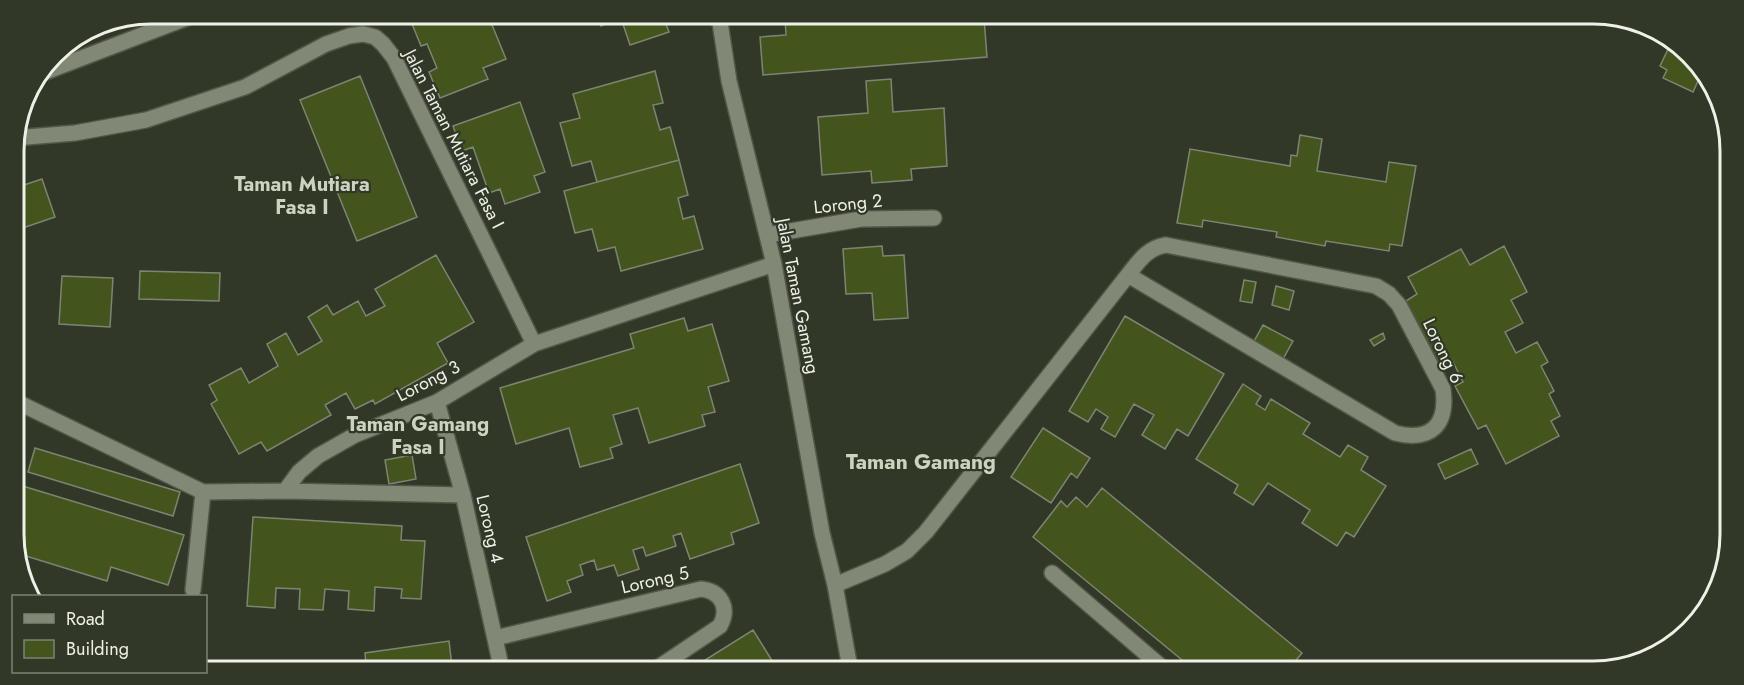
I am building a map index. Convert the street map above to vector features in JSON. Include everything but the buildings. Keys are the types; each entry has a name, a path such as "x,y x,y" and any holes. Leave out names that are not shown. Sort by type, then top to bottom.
{"street":[{"path":"55,68 171,24"},
{"name":"Jalan Taman Gamang","path":"720,24 729,81 774,264 822,533 835,585 849,661"},
{"name":"Jalan Taman Mutiara Fasa I","path":"25,137 86,132 146,120 245,87 326,44 363,34 375,37 394,58 534,344"},
{"name":"Lorong 2","path":"767,235 861,219 934,218"},
{"name":"Lorong 6","path":"835,585 885,564 907,551 926,532 1128,275 1148,251 1166,244 1376,286 1389,294 1399,305 1443,389 1445,402 1440,422 1435,428 1421,435 1408,436 1395,433 1128,275"},
{"name":"Lorong 3","path":"285,491 299,472 318,456 356,435 437,402 534,344 774,264"},
{"name":"Lorong 4","path":"437,402 463,495 500,661"},
{"path":"24,405 203,492 285,491 463,495"},
{"path":"193,590 203,492"},
{"path":"1052,573 1155,661"},
{"name":"Lorong 5","path":"495,638 701,589 715,593 724,604 724,619 720,626 668,661"}],"district":[{"name":"Taman Mutiara Fasa I","path":"302,196"},
{"name":"Taman Gamang Fasa I","path":"418,436"},
{"name":"Taman Gamang","path":"921,462"}]}
